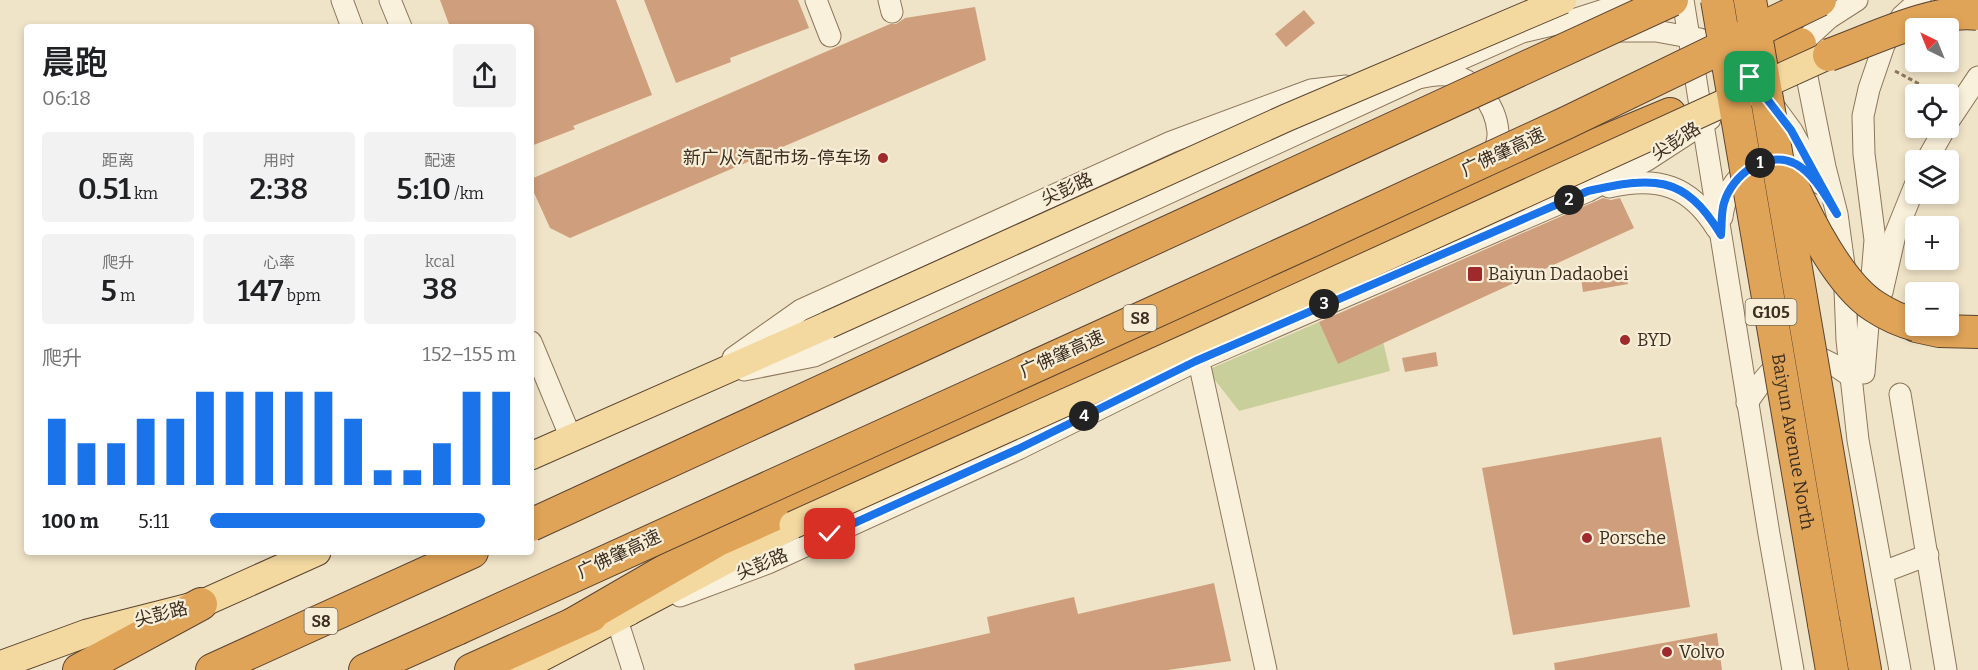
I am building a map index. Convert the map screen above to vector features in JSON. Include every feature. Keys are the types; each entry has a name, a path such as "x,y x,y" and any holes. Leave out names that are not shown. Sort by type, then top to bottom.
{"highway":[{"path":"534,524 1672,0"},
{"name":"Baiyun Avenue North","path":"1716,0 1832,670"},
{"name":"Baiyun Avenue North","path":"1750,0 1865,670"},
{"name":"广佛肇高速","path":"365,670 1323,235 1566,123 1820,0"},
{"path":"1829,55 1927,19 1963,13 1978,14"},
{"path":"573,624 718,540 1186,330 1439,212 1685,107 1722,89 1800,44"},
{"path":"1774,140 1809,219 1834,262 1853,288 1874,306 1905,322"},
{"path":"1959,332 1978,332"},
{"path":"471,670 794,525"},
{"name":"S8","path":"212,670 466,555"},
{"path":"80,670 201,604"}],"main road":[{"path":"708,377 1286,118 1563,0"},
{"path":"617,620 794,525 1950,0"},
{"name":"尖彭路","path":"534,455 708,377"},
{"name":"尖彭路","path":"0,665 87,633 201,604 310,555"},
{"name":"尖彭路","path":"518,670 617,620"}],"street":[{"path":"342,0 351,24"},
{"path":"390,0 400,24"},
{"path":"816,0 830,36"},
{"path":"1522,32 1577,0"},
{"name":"尖彭路","path":"708,377 801,310 1171,142 1311,90 1418,78 1522,32 1573,20 1635,0"},
{"path":"1683,0 1793,670"},
{"path":"1791,0 1825,167 1837,214 1844,265 1846,340 1857,374"},
{"name":"尖彭路","path":"617,620 768,563 1018,449 1196,361 1588,191 1655,154 1737,100 1764,79 1828,18 1857,0"},
{"path":"1900,670 1858,440 1857,374 1875,240 1864,154 1863,116 1869,89 1884,45 1902,16 1920,0"},
{"path":"1522,32 1656,31 1693,37 1714,47 1750,77 1782,117 1805,153 1837,214"},
{"path":"708,377 814,357 1418,78 1447,75 1471,84 1484,97 1491,108 1498,134 1490,165 1470,187 1439,212"},
{"path":"1959,106 1978,77"},
{"path":"1721,235 1723,204 1730,189 1745,171 1766,161 1777,159 1797,165 1818,184 1837,214"},
{"path":"1588,191 1640,182 1666,184 1697,202 1708,214 1721,235"},
{"path":"1857,374 1875,332 1895,235 1908,204"},
{"path":"534,349 571,438"},
{"path":"1748,403 1764,376 1790,357 1805,353 1857,374"},
{"path":"1196,361 1201,370 1266,670"},
{"path":"1900,394 1946,670"},
{"path":"1883,572 1928,555"},
{"path":"617,620 633,670"}],"path":[{"path":"1894,71 1919,84"}],"green space":[{"path":"1373,299 1390,371 1239,411 1207,370"}],"building":[{"path":"440,0 616,0 652,95 573,126 575,129 534,145 534,24 449,24"},
{"path":"644,0 798,0 809,28 730,58 731,62 676,83"},
{"path":"975,7 986,60 570,238 550,228 534,193 534,178 890,24 896,24 905,18"},
{"path":"1304,10 1315,23 1286,47 1275,34"},
{"name":"Baiyun Dadaobei","path":"1603,198 1611,200 1620,198 1634,228 1338,364 1319,322"},
{"path":"1626,270 1628,284 1583,292 1581,278"},
{"path":"1436,352 1438,366 1405,372 1402,358"},
{"name":"Porsche","path":"1661,437 1690,607 1513,635 1482,468"},
{"path":"1214,583 1231,661 1168,670 855,670 854,664 990,633 987,617 1074,597 1078,614"},
{"name":"Volvo","path":"1717,633 1722,670 1555,670 1554,663"}],"place":[{"name":"新广从汽配市场-停车场","path":"883,158"},
{"name":"Baiyun Dadaobei","path":"1475,274"},
{"name":"BYD","path":"1625,340"},
{"name":"Porsche","path":"1587,538"},
{"name":"Volvo","path":"1667,652"}],"route":[{"path":"830,534 1018,449 1196,361 1588,191 1624,183 1666,184 1697,202 1708,214 1721,235 1723,204 1730,189 1745,171 1766,161 1777,159 1797,165 1809,174 1837,214 1791,130 1750,77"}]}
